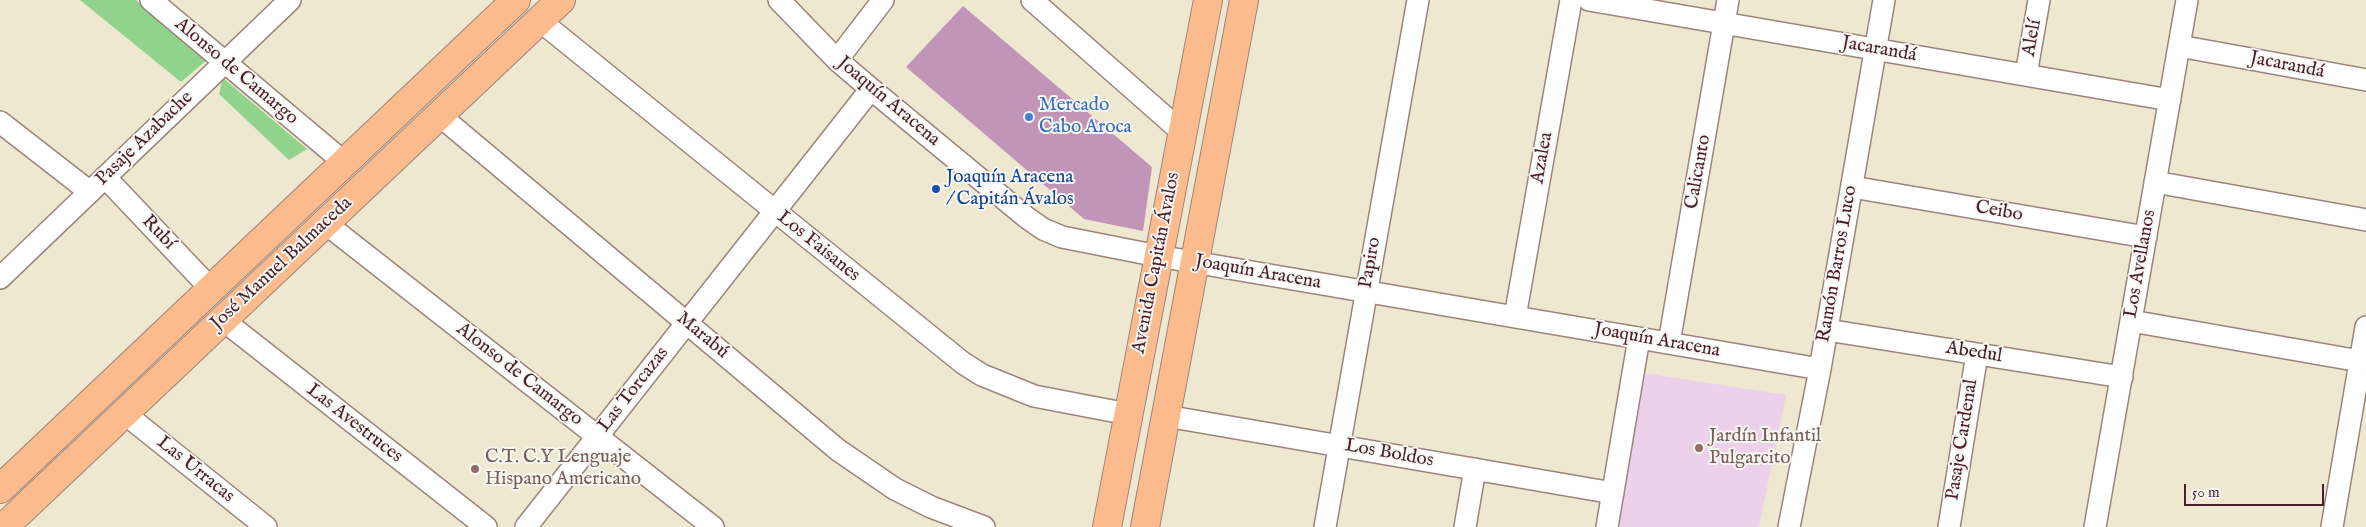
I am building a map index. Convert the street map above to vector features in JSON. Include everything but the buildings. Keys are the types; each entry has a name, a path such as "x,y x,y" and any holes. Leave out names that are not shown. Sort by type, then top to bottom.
{"main road":[{"name":"José Manuel Balmaceda","path":"0,489 516,0"},
{"name":"José Manuel Balmaceda","path":"7,525 561,0"},
{"name":"Avenida Capitán Ávalos","path":"1107,527 1208,0"},
{"name":"Avenida Capitán Ávalos","path":"1145,527 1244,0"}],"street":[{"name":"Alonso de Camargo","path":"151,0 345,163"},
{"name":"Pasaje Azabache","path":"0,278 290,0"},
{"name":"Joaquín Aracena","path":"779,0 837,60 871,89 1037,225 1062,237 1158,256 1820,369"},
{"path":"837,60 883,0"},
{"path":"1032,0 1182,132"},
{"name":"Papiro","path":"1325,527 1418,0"},
{"name":"Azalea","path":"1515,317 1571,0"},
{"name":"Jacarandá","path":"1588,0 2170,100"},
{"name":"Calicanto","path":"1669,343 1728,0"},
{"name":"Ramón Barros Luco","path":"1789,527 1820,369 1884,0"},
{"name":"Alelí","path":"2026,75 2039,0"},
{"name":"Los Avellanos","path":"2095,527 2187,0"},
{"name":"Los Faisanes","path":"539,20 963,363 982,375 1034,396 1128,414"},
{"name":"Jacarandá","path":"2179,46 2366,80"},
{"name":"Las Torcazas","path":"526,527 871,89"},
{"name":"Marabú","path":"439,115 686,323 864,469 895,489 931,507 984,527"},
{"name":"Rubí","path":"0,122 97,185 211,289"},
{"path":"2156,182 2366,220"},
{"name":"Ceibo","path":"1852,187 2146,237"},
{"name":"Alonso de Camargo","path":"325,223 712,527"},
{"name":"Las Avestruces","path":"223,320 486,527"},
{"path":"2131,321 2360,361"},
{"path":"2332,527 2366,327"},
{"name":"Abedul","path":"1827,330 2122,377"},
{"path":"1607,527 1639,338"},
{"name":"Pasaje Cardenal","path":"1949,527 1978,354"},
{"name":"Las Urracas","path":"124,413 266,527"},
{"name":"Los Boldos","path":"1166,416 1612,493"},
{"path":"1466,527 1475,469"}],"shaded area":[{"name":"Jardín Infantil Pulgarcito","path":"1637,372 1786,395 1759,527 1609,527"}],"green space":[{"path":"80,0 136,0 208,59 181,82"},
{"path":"223,78 307,149 289,160 219,94"}],"place":[{"name":"Mercado Cabo Aroca","path":"1029,117"},
{"name":"Joaquín Aracena / Capitán Ávalos","path":"936,189"},
{"name":"Jardín Infantil Pulgarcito","path":"1699,448"},
{"name":"C.T. C.Y Lenguaje Hispano Americano","path":"475,469"}]}
